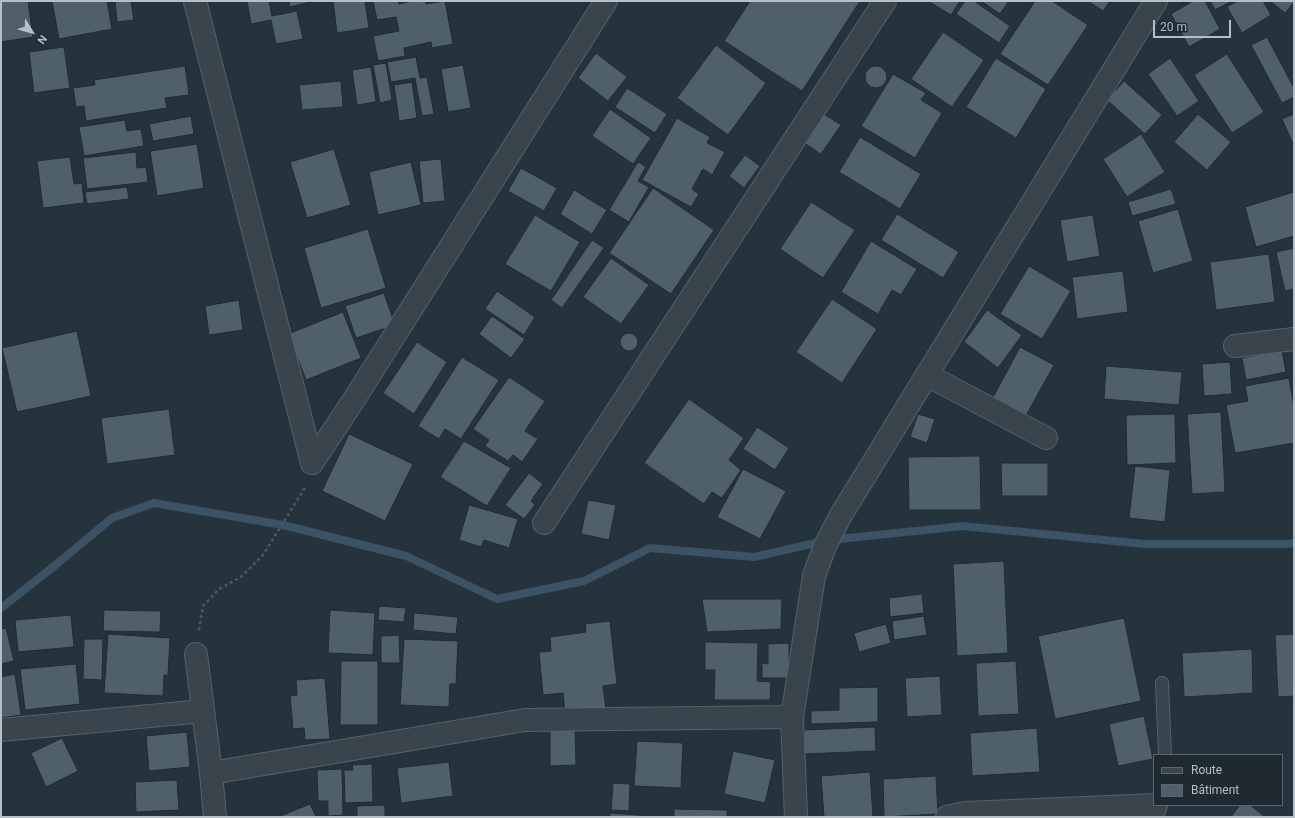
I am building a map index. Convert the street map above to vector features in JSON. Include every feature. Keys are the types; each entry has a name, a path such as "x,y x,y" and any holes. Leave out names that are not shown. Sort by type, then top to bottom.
{"street":[{"path":"195,1 312,463"},
{"path":"312,463 606,1"},
{"path":"544,523 885,1"},
{"path":"796,817 792,717 814,576 825,546 841,515 1156,1"},
{"path":"1235,346 1294,339"},
{"path":"927,375 1046,438"},
{"path":"196,654 215,817"},
{"path":"1,730 203,711"},
{"path":"211,773 525,720 792,717"},
{"path":"947,817 965,813 1153,805"},
{"path":"1152,817 1156,806"}],"lane":[{"path":"1162,683 1165,754"}],"path":[{"path":"196,654 203,606 219,589 241,577 263,555 306,486 312,463"}],"building":[{"path":"1,1 28,1 33,37 1,42"},
{"path":"52,1 107,1 112,29 59,39"},
{"path":"115,1 131,1 134,20 117,22"},
{"path":"247,1 269,1 272,16 297,11 303,39 276,44 271,20 251,24"},
{"path":"289,1 314,1 290,7"},
{"path":"333,1 365,1 369,28 337,33"},
{"path":"373,1 398,1 399,4 412,1 425,1 426,4 445,1 453,44 432,48 431,42 404,48 405,56 378,61 373,36 399,31 396,17 377,20"},
{"path":"750,1 860,1 802,91 724,41"},
{"path":"928,1 960,1 951,15"},
{"path":"965,1 974,1 1010,26 999,43 956,14"},
{"path":"981,1 1009,1 1000,14"},
{"path":"1035,1 1052,1 1088,25 1048,85 1000,54"},
{"path":"1088,1 1110,1 1103,11"},
{"path":"1193,1 1205,1 1220,29 1189,47 1171,14"},
{"path":"1210,1 1229,1 1230,2 1215,10"},
{"path":"1237,1 1263,1 1271,15 1242,33 1227,7"},
{"path":"1270,1 1294,1 1294,2 1285,13"},
{"path":"943,32 984,60 952,107 911,79"},
{"path":"1267,37 1294,88 1294,97 1282,103 1251,45"},
{"path":"716,45 766,83 728,135 677,98"},
{"path":"64,47 70,88 34,93 29,52"},
{"path":"596,53 627,77 608,101 578,78"},
{"path":"1227,54 1264,112 1232,133 1194,75"},
{"path":"416,57 420,78 427,77 434,114 422,116 415,78 391,82 387,62"},
{"path":"996,58 1046,89 1016,138 966,107"},
{"path":"1170,58 1199,101 1177,116 1148,74"},
{"path":"386,63 392,100 380,103 373,65"},
{"path":"463,65 471,108 448,112 441,69"},
{"path":"185,66 189,95 165,98 167,108 86,121 84,106 76,107 73,88 95,85 94,80"},
{"path":"872,66 880,66 887,73 887,81 880,88 872,88 865,81 865,73"},
{"path":"371,67 376,102 357,105 352,70"},
{"path":"893,74 926,93 921,100 942,113 915,158 861,126"},
{"path":"341,81 343,107 302,110 299,85"},
{"path":"1124,81 1162,115 1145,134 1107,100"},
{"path":"412,82 417,118 399,121 394,85"},
{"path":"627,88 667,114 655,133 615,107"},
{"path":"610,109 651,138 633,164 592,136"},
{"path":"824,114 841,125 821,154 804,143"},
{"path":"1198,114 1231,142 1207,170 1174,142"},
{"path":"1294,114 1294,146 1282,119"},
{"path":"191,116 194,134 153,141 149,124"},
{"path":"677,118 710,137 707,143 725,152 712,175 703,169 692,189 699,194 691,207 642,180"},
{"path":"125,120 127,131 141,129 144,146 84,156 79,127"},
{"path":"1141,134 1165,172 1127,197 1103,159"},
{"path":"860,137 921,174 900,209 839,172"},
{"path":"197,144 204,188 157,196 150,151"},
{"path":"334,149 351,205 307,218 290,162"},
{"path":"136,152 137,168 146,167 148,182 87,189 83,158"},
{"path":"745,155 760,166 744,188 729,176"},
{"path":"70,157 74,184 82,183 84,203 43,208 37,161"},
{"path":"441,159 445,201 423,203 419,161"},
{"path":"411,162 421,205 378,215 369,172"},
{"path":"638,162 646,167 638,181 649,187 629,222 609,210"},
{"path":"521,168 557,188 544,211 508,191"},
{"path":"127,187 129,199 87,204 85,192"},
{"path":"653,188 714,230 671,294 609,253"},
{"path":"1171,189 1176,204 1132,216 1128,202"},
{"path":"574,190 607,210 592,234 560,214"},
{"path":"1294,192 1294,236 1256,247 1245,207"},
{"path":"811,202 855,230 823,278 780,249"},
{"path":"1178,209 1193,261 1153,273 1138,221"},
{"path":"897,214 959,252 943,278 881,240"},
{"path":"535,215 580,242 551,291 505,264"},
{"path":"1093,215 1100,256 1067,262 1060,220"},
{"path":"368,229 386,288 321,308 304,248"},
{"path":"592,240 604,248 562,308 551,300"},
{"path":"871,241 917,269 901,295 892,290 878,314 841,292"},
{"path":"1294,248 1294,289 1285,291 1276,252"},
{"path":"1269,254 1275,302 1216,310 1210,262"},
{"path":"611,258 649,285 621,324 583,297"},
{"path":"1029,266 1071,291 1042,339 1000,314"},
{"path":"1123,271 1128,312 1077,319 1072,277"},
{"path":"497,291 535,317 524,335 485,309"},
{"path":"384,293 395,325 356,338 345,306"},
{"path":"832,299 877,329 842,383 796,352"},
{"path":"239,300 243,330 209,335 205,306"},
{"path":"987,310 1022,335 998,368 964,342"},
{"path":"343,312 361,358 306,380 288,334"},
{"path":"492,316 525,339 511,358 479,334"},
{"path":"77,331 91,396 17,412 2,348"},
{"path":"629,333 635,336 638,342 635,348 629,351 623,348 620,342 623,336"},
{"path":"417,342 447,362 414,414 383,393"},
{"path":"1020,347 1054,365 1023,421 990,403"},
{"path":"1282,350 1286,372 1246,380 1242,358"},
{"path":"462,357 499,380 461,439 445,429 439,439 418,426"},
{"path":"1230,362 1232,394 1204,396 1202,364"},
{"path":"1106,366 1182,372 1179,405 1104,399"},
{"path":"509,377 545,401 525,431 538,439 522,462 513,455 508,461 485,446 489,440 473,429"},
{"path":"1289,378 1294,407 1294,443 1235,453 1226,405 1248,401 1245,386"},
{"path":"689,399 744,438 729,460 741,470 722,498 712,492 704,504 644,463"},
{"path":"169,409 175,455 107,464 101,418"},
{"path":"1221,412 1225,492 1192,494 1187,414"},
{"path":"918,414 935,419 927,443 910,437"},
{"path":"1175,414 1176,463 1127,465 1126,415"},
{"path":"757,427 789,448 775,470 743,449"},
{"path":"349,434 413,464 385,521 322,491"},
{"path":"464,441 511,468 487,506 440,477"},
{"path":"980,456 981,510 909,510 908,457"},
{"path":"1001,463 1048,463 1048,496 1002,496"},
{"path":"1135,466 1170,470 1165,522 1129,518"},
{"path":"743,469 786,491 760,539 717,517"},
{"path":"529,473 543,484 531,501 535,505 524,519 505,505"},
{"path":"588,500 616,505 609,540 581,534"},
{"path":"469,505 518,519 509,548 484,540 481,547 459,540"},
{"path":"1004,561 1008,653 957,656 953,564"},
{"path":"922,594 924,613 890,617 889,598"},
{"path":"702,599 782,599 781,629 707,632"},
{"path":"379,606 406,608 404,622 378,620"},
{"path":"104,610 161,611 160,632 103,631"},
{"path":"330,610 375,613 373,655 328,653"},
{"path":"414,613 458,617 456,634 413,630"},
{"path":"71,615 74,647 18,652 15,620"},
{"path":"924,616 927,635 894,640 892,621"},
{"path":"1124,618 1141,701 1055,719 1038,636"},
{"path":"610,621 617,684 603,686 606,709 565,713 563,693 543,695 539,652 551,651 550,637 586,632 585,624"},
{"path":"886,624 891,643 859,652 854,633"},
{"path":"6,628 14,661 1,664 1,629"},
{"path":"108,634 170,638 168,675 164,675 163,696 104,693"},
{"path":"1294,634 1294,696 1278,697 1275,635"},
{"path":"399,635 400,663 381,663 381,636"},
{"path":"84,639 103,639 102,680 83,679"},
{"path":"404,639 458,641 456,684 450,684 449,707 400,705"},
{"path":"705,642 758,643 757,681 771,682 770,700 714,700 715,670 705,670"},
{"path":"789,643 789,678 762,678 762,663 768,664 768,644"},
{"path":"1252,649 1253,693 1184,697 1182,653"},
{"path":"341,661 378,661 378,725 340,725"},
{"path":"1016,661 1019,714 978,716 976,663"},
{"path":"76,664 80,704 25,710 20,669"},
{"path":"15,674 21,715 1,718 1,677"},
{"path":"940,676 942,715 907,717 905,678"},
{"path":"325,678 330,739 305,740 304,728 293,729 290,696 297,695 296,680"},
{"path":"878,687 878,722 811,724 811,711 839,710 839,688"},
{"path":"1144,716 1153,759 1118,766 1109,724"},
{"path":"875,727 876,751 804,754 804,730"},
{"path":"1037,728 1040,772 972,776 970,733"},
{"path":"575,729 576,765 550,766 550,730"},
{"path":"187,732 190,767 149,771 146,736"},
{"path":"62,738 78,771 46,787 31,753"},
{"path":"637,741 683,743 681,788 634,786"},
{"path":"733,751 775,760 765,803 724,794"},
{"path":"449,762 453,796 401,803 397,768"},
{"path":"372,764 373,802 345,803 344,770 353,770 352,765"},
{"path":"342,769 343,815 328,816 328,801 318,801 317,770"},
{"path":"870,772 873,817 824,817 821,776"},
{"path":"936,776 938,814 884,817 883,779"},
{"path":"177,780 179,810 136,812 135,782"},
{"path":"613,783 630,784 629,811 611,810"},
{"path":"310,804 316,817 278,817"},
{"path":"385,805 385,817 357,817 357,806"},
{"path":"1239,806 1251,806 1265,817 1231,817"},
{"path":"674,809 727,810 727,817 674,817"},
{"path":"610,813 651,816 651,817 610,817"}],"waterway":[{"path":"1,608 112,518 154,503 283,525 406,556 497,599 584,581 650,548 754,557 829,540 963,526 1144,544 1294,543"}]}
